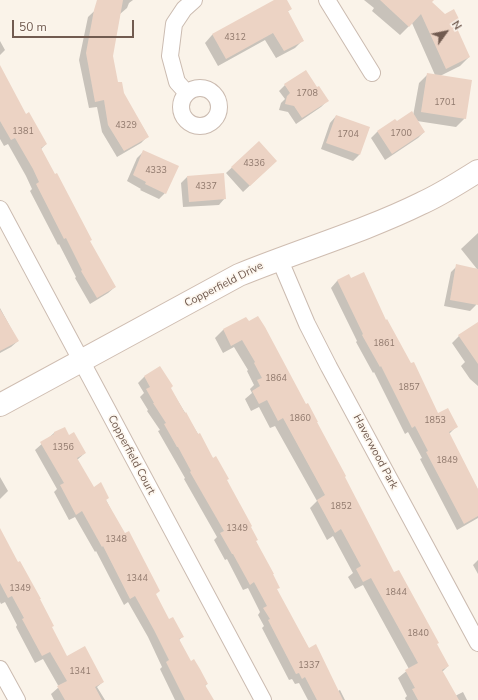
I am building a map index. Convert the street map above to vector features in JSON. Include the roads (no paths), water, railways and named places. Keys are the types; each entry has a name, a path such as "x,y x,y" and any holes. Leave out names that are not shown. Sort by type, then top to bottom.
{"street":[{"path":"187,93 177,82 170,56 174,24 184,9 194,0"},
{"path":"327,0 372,73"},
{"name":"Copperfield Drive","path":"0,405 239,275 279,258 345,235 423,203 478,171"},
{"name":"Copperfield Court","path":"0,209 263,700"},
{"name":"Haverwood Park","path":"279,258 307,324 329,367 478,643"},
{"path":"0,669 17,700"}]}
